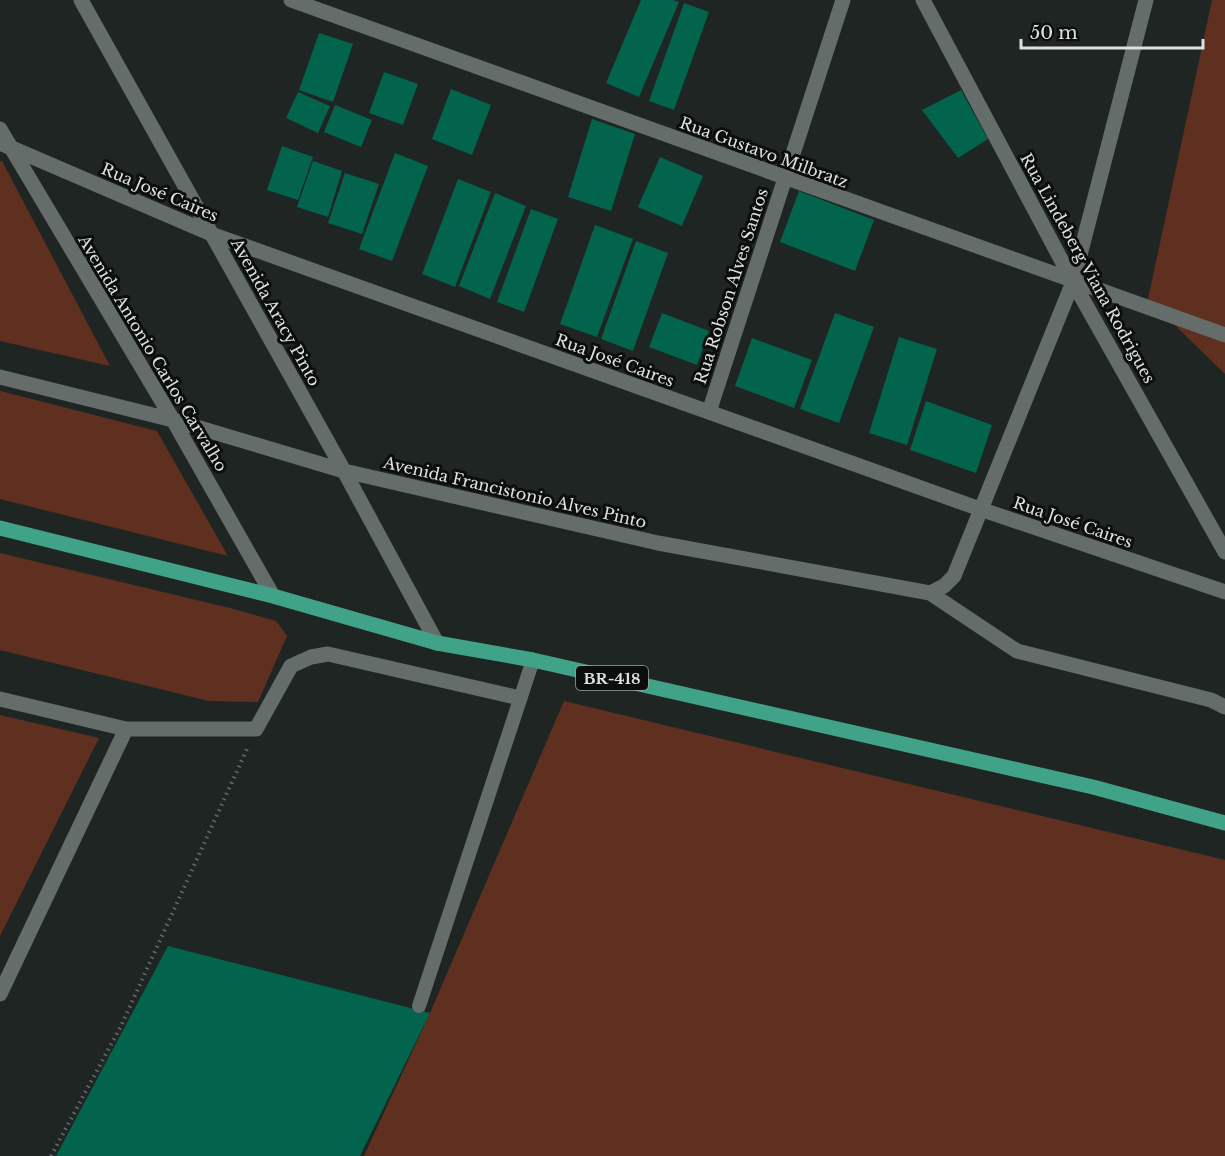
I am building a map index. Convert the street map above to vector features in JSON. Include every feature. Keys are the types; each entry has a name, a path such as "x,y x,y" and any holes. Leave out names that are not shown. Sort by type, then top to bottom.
{"main road":[{"name":"BR-418","path":"0,528 273,596 437,643 533,660 1093,787 1225,823"}],"street":[{"name":"Avenida Aracy Pinto","path":"81,0 214,236 437,643"},
{"name":"Rua Gustavo Milbratz","path":"291,0 1225,335"},
{"name":"Rua Robson Alves Santos","path":"709,412 843,0"},
{"name":"Rua Lindeberg Viana Rodrigues","path":"923,0 1073,282 1225,552"},
{"path":"930,592 944,586 954,576 1073,282 1146,0"},
{"name":"Avenida Antonio Carlos Carvalho","path":"0,129 5,145 173,420 273,596"},
{"name":"Rua José Caires","path":"5,145 214,236 980,509 1225,592"},
{"name":"Avenida Francistonio Alves Pinto","path":"0,377 173,420 344,471 658,543 930,592"},
{"path":"930,592 1017,651 1211,700 1225,707"},
{"path":"0,699 126,729 256,729 291,666 311,657 328,654 520,698"},
{"path":"0,994 126,729"}],"lane":[{"path":"419,1006 533,660"}],"path":[{"path":"51,1156 121,1026 256,729"}],"shaded area":[{"path":"1212,0 1225,0 1225,374 1148,299"},
{"path":"0,161 2,161 110,366 0,341"},
{"path":"0,391 157,431 228,556 0,499"},
{"path":"0,553 276,621 287,636 258,702 209,701 0,650"},
{"path":"564,701 1225,860 1225,1156 364,1156 430,1013"},
{"path":"0,715 99,738 0,936"}],"building":[{"path":"641,0 679,2 639,97 606,83"},
{"path":"684,3 709,12 674,110 649,101"},
{"path":"319,33 353,44 333,102 299,90"},
{"path":"384,72 418,84 403,125 369,113"},
{"path":"451,89 491,105 472,155 432,139"},
{"path":"961,90 988,139 958,158 922,110"},
{"path":"298,92 330,106 318,133 286,118"},
{"path":"335,105 372,120 361,147 324,132"},
{"path":"592,119 635,134 611,211 568,197"},
{"path":"282,146 313,157 298,200 267,190"},
{"path":"395,153 428,166 392,261 359,249"},
{"path":"660,157 703,176 682,226 638,207"},
{"path":"313,161 342,171 328,217 297,207"},
{"path":"345,173 379,184 362,234 328,223"},
{"path":"458,179 491,192 455,287 422,274"},
{"path":"799,191 874,220 855,271 780,242"},
{"path":"495,193 526,206 490,299 459,286"},
{"path":"531,209 558,219 524,312 497,302"},
{"path":"595,225 633,239 597,337 560,324"},
{"path":"636,241 668,253 633,351 601,339"},
{"path":"662,313 709,331 697,365 649,347"},
{"path":"835,313 874,327 839,423 800,409"},
{"path":"899,337 937,349 907,445 869,433"},
{"path":"752,338 812,360 794,408 735,386"},
{"path":"926,401 992,425 976,473 910,450"},
{"path":"168,946 430,1013 360,1156 56,1156"}]}
